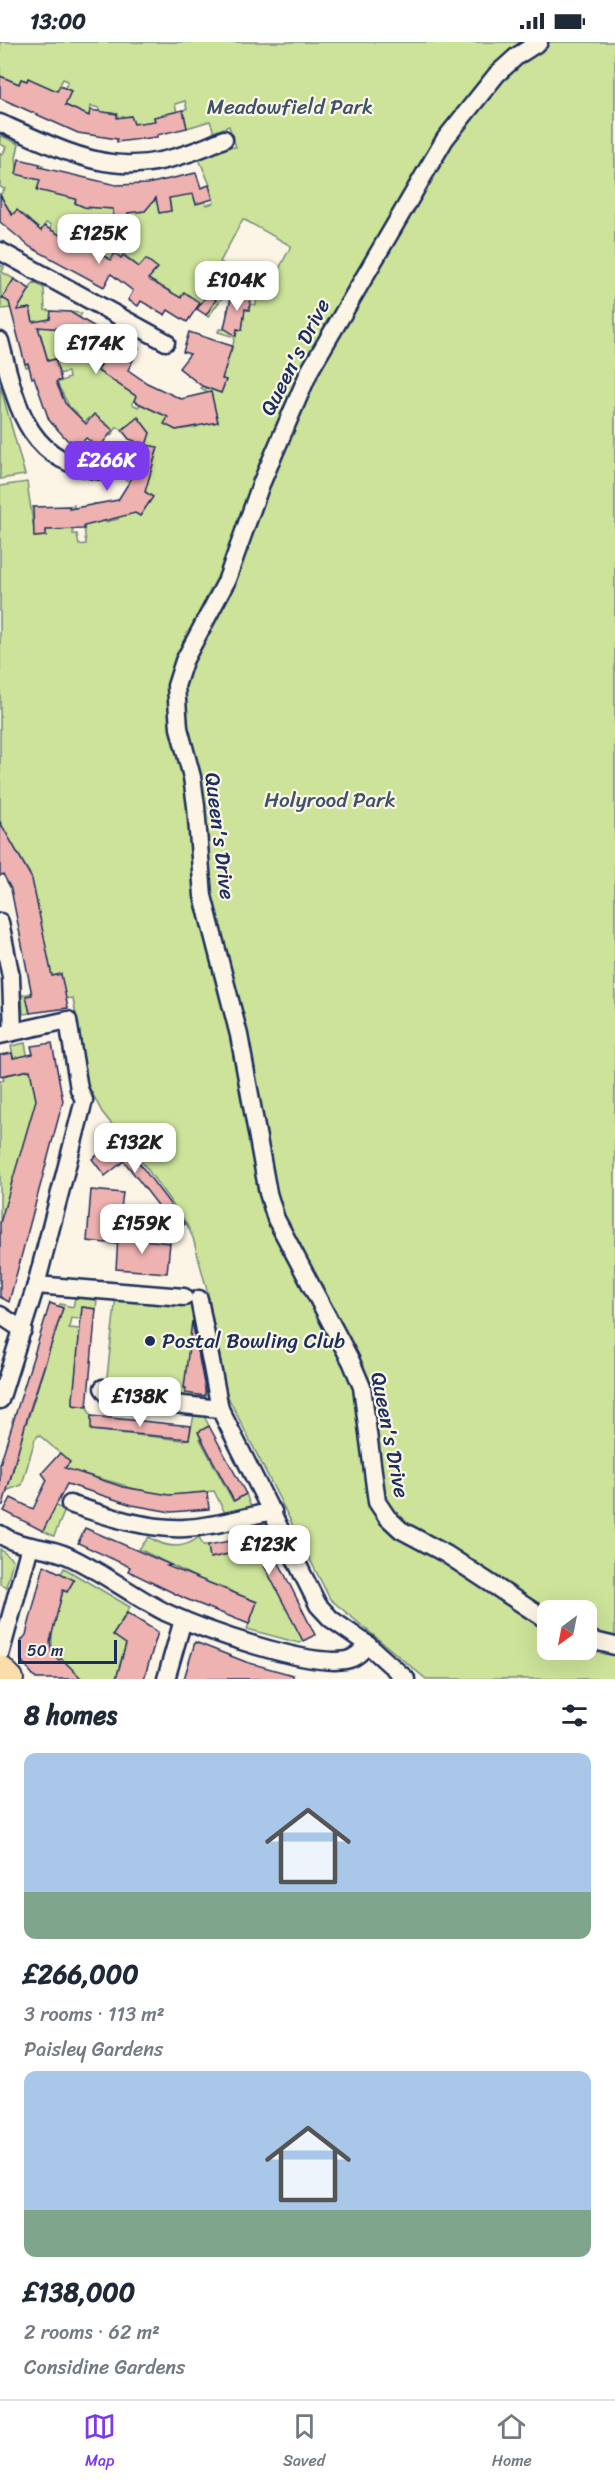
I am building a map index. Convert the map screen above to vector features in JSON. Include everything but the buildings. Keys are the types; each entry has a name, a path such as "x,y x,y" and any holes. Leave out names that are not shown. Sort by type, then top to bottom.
{"main road":[{"path":"0,1669 10,1679"}],"street":[{"name":"Queen's Drive","path":"537,1614 446,1554 401,1530 387,1517 377,1502 362,1388 351,1361 276,1219 268,1193 239,1035 203,896 192,777 179,728 176,697 180,670 226,582 261,484 310,370 445,139 497,74 517,56 539,42"},
{"path":"0,123 74,156 113,165 156,163 211,153 224,139"},
{"path":"0,251 166,342"},
{"path":"0,340 16,403 30,432 50,452 67,462 103,471"},
{"path":"0,922 12,977 6,1033 68,1020 79,1089 84,1100 36,1285 0,1400"},
{"path":"36,1285 192,1298 220,1409 318,1605 331,1619 367,1644 406,1679"},
{"path":"0,1315 23,1330"},
{"path":"103,1388 110,1397 220,1409"},
{"path":"70,1504 136,1522 180,1528 208,1525 273,1511"},
{"path":"0,1534 17,1544 47,1549 71,1557 183,1620 296,1656 346,1660 357,1655 367,1644"},
{"path":"0,1655 30,1546"},
{"path":"166,1679 183,1620"},
{"path":"597,1642 615,1646"}],"green space":[{"name":"Holyrood Park","path":"0,42 615,42 615,1679 426,1679 330,1599 227,1395 208,1294 193,1238 186,1223 102,1112 88,1085 73,998 64,999 49,991 26,996 30,1013 23,1014 22,995 32,993 52,976 10,886 30,874 0,822 0,486 27,482 35,537 46,536 46,525 58,524 59,530 66,529 70,523 69,506 74,505 73,534 77,534 79,545 86,544 84,526 97,523 93,504 100,504 105,522 118,519 122,507 127,515 131,510 140,516 152,497 133,482 125,480 126,475 148,480 153,464 130,458 132,451 155,457 158,448 146,445 150,433 137,418 122,430 117,427 111,436 105,431 109,426 94,415 84,422 72,408 52,424 50,421 69,406 57,383 69,378 68,372 57,374 55,359 26,367 25,364 47,358 41,335 31,330 40,328 38,322 33,322 30,308 12,312 11,308 1,309 0,265 4,267 2,272 14,279 3,297 22,301 34,282 44,288 45,310 51,311 50,328 65,329 67,312 82,313 74,327 78,330 71,341 88,352 101,331 103,332 97,344 104,359 98,372 111,378 123,354 133,360 118,383 141,387 132,404 138,407 140,404 161,414 170,394 170,412 165,424 176,430 197,427 195,418 201,416 204,425 218,422 211,394 201,388 202,386 221,393 226,380 207,373 224,372 228,358 212,353 213,346 231,352 235,337 218,332 219,329 242,330 244,316 227,313 227,310 230,308 249,310 250,304 256,305 257,296 232,293 231,286 208,317 206,315 216,300 207,294 197,309 184,292 174,307 164,304 159,312 157,310 168,290 145,282 157,268 147,259 134,273 137,265 124,255 121,258 115,253 99,282 94,250 90,248 78,271 73,238 69,236 56,259 58,234 50,229 51,225 46,223 35,241 31,238 38,228 17,211 10,218 0,214 8,208 0,195 5,189 0,187 0,153 3,154 6,147 0,144 0,135 19,144 16,158 18,174 36,179 40,164 43,165 38,190 76,199 75,203 90,209 94,197 104,204 103,208 113,209 113,223 121,223 121,231 128,231 128,203 140,212 145,211 151,202 157,201 160,213 171,211 169,198 193,192 196,203 205,201 206,205 214,203 210,185 199,159 226,147 236,147 229,126 214,132 210,121 187,128 183,110 187,109 185,101 175,104 177,112 154,117 156,127 151,122 134,124 131,116 122,117 123,125 118,126 118,114 99,112 99,108 91,106 89,116 65,105 71,91 65,88 68,81 63,79 53,99 28,78 27,81 21,79 19,84 0,76","holes":["243,219 291,246 269,288 220,262"]},
{"path":"0,385 25,475 0,479"},
{"path":"25,1043 34,1090 41,1099 18,1183 12,1181 10,1188 16,1191 6,1202 4,1210 10,1211 0,1223 0,1081 4,1080 3,1076 16,1073 11,1046"},
{"name":"Postal Bowling Club","path":"116,1296 193,1305 210,1398 202,1400 120,1390 107,1377"},
{"path":"75,1298 97,1300 96,1309 83,1307 80,1319 71,1318 69,1328 80,1329 73,1405 87,1407 91,1416 92,1430 183,1440 189,1439 194,1415 204,1416 209,1426 199,1432 200,1439 233,1501 246,1494 251,1507 225,1513 214,1491 166,1496 131,1488 127,1501 129,1488 123,1485 77,1472 61,1472 70,1462 39,1435 35,1439 22,1485 0,1493 10,1482 24,1431 24,1425 12,1422 13,1418 27,1422 63,1308 59,1307 60,1304 73,1307"},
{"path":"46,1501 65,1510 54,1536 43,1531 49,1519 44,1516"},
{"path":"255,1525 262,1527 263,1531 254,1535 269,1575 301,1636 303,1641 299,1643 247,1629 257,1602 197,1578 139,1549 149,1537 168,1545 181,1546 199,1537 203,1545 208,1545 211,1558 244,1550 240,1528"},
{"path":"0,1549 13,1560 6,1587 0,1584"},
{"path":"64,1568 130,1607 113,1635 126,1644 116,1679 80,1679 62,1659 58,1660 54,1653 52,1635 63,1590 67,1592 73,1580 61,1574"}],"place":[{"name":"Postal Bowling Club","path":"150,1341"}],"park label":[{"name":"Meadowfield Park","path":"290,107"}]}
